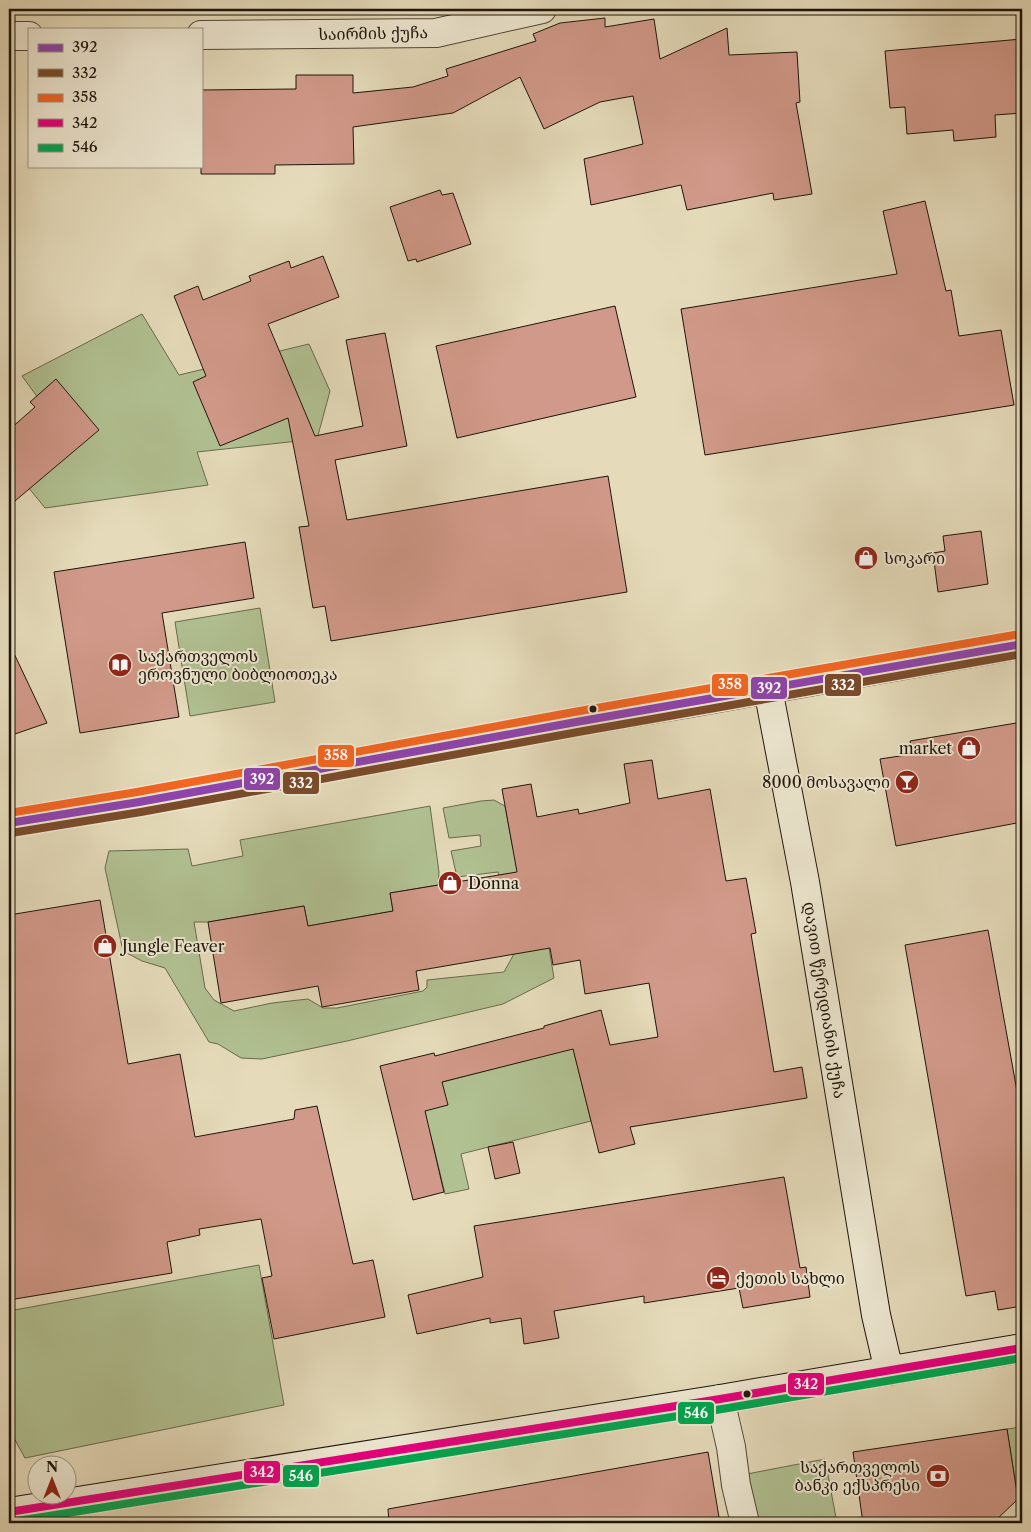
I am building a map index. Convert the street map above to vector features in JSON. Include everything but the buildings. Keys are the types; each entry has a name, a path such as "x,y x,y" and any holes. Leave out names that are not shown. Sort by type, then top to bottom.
{"street":[{"name":"საირმის ქუჩა","path":"202,35 436,33 542,9"},
{"path":"9,36 28,36"},
{"path":"9,823 138,802 576,722 1022,644"},
{"name":"დავით წერედიანის ქუჩა","path":"768,689 805,882 876,1315 889,1371"},
{"path":"9,1512 720,1399 1022,1348"},
{"path":"720,1399 745,1523"}],"green space":[{"path":"142,314 179,375 309,344 330,391 317,439 197,452 208,485 45,508 28,487 74,447 22,376"},
{"path":"260,608 275,702 190,716 175,622"},
{"path":"494,800 505,806 513,849 532,845 554,978 503,1004 262,1059 241,1058 218,1044 209,1042 165,968 142,961 123,951 105,868 109,851 188,849 192,866 243,856 240,840 430,806 439,872 438,885 390,893 393,911 308,926 304,906 208,922 194,922 205,988 214,1000 234,1011 272,1003 308,999 323,1008 337,1008 423,991 427,987 427,980 504,972 515,952 498,872 457,877 451,851 481,846 480,835 449,838 443,808"},
{"path":"573,1048 591,1121 461,1154 469,1189 445,1194 433,1144 422,1112 442,1082"},
{"path":"259,1265 284,1405 45,1454 28,1454 28,1457 25,1458 9,1429 9,1311"},
{"path":"1022,1427 1022,1493 1017,1493 1007,1429"},
{"path":"825,1459 837,1523 754,1523 747,1474"}],"transit line":[{"name":"358","path":"9,813 137,792 574,712 1020,634"},
{"name":"392","path":"9,823 139,802 576,722 1022,644"},
{"name":"332","path":"11,833 141,812 578,732 1022,654"},
{"name":"342","path":"9,1512 720,1399 1022,1348"},
{"name":"546","path":"11,1522 722,1409 1022,1358"}],"place":[{"name":"სოკარი","path":"866,558"},
{"name":"საქართველოს ეროვნული ბიბლიოთეკა","path":"120,665"},
{"name":"market","path":"969,748"},
{"name":"8000 მოსავალი","path":"907,782"},
{"name":"Donna","path":"450,883"},
{"name":"Jungle Feaver","path":"105,946"},
{"name":"ქეთის სახლი","path":"718,1278"},
{"name":"საქართველოს ბანკი ექსპრესი","path":"938,1476"}]}
